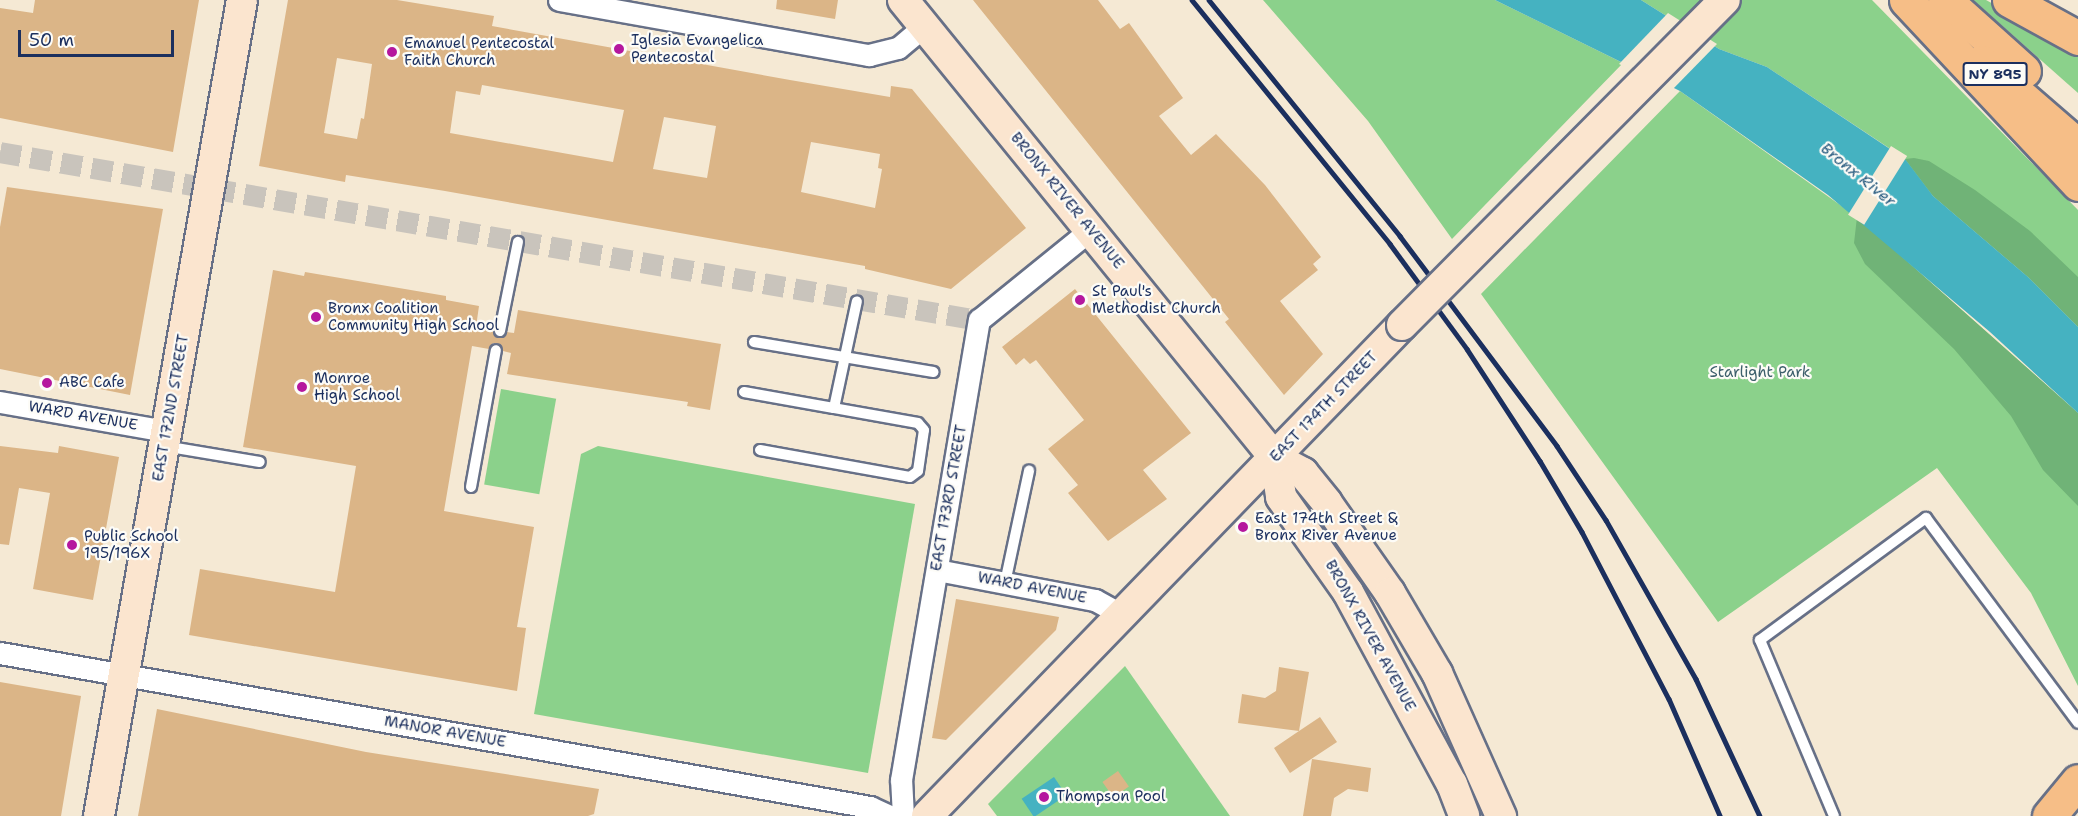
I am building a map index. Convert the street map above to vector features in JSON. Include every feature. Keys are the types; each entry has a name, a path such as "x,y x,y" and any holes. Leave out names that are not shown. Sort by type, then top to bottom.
{"main road":[{"name":"EAST 172ND STREET","path":"99,816 242,0"},
{"name":"BRONX RIVER AVENUE","path":"903,0 1275,458 1303,473 1390,593 1437,673 1501,816"},
{"name":"EAST 174TH STREET","path":"927,816 1124,616 1402,325 1725,0"},
{"path":"1906,0 2078,184"},
{"name":"NY 895","path":"1913,0 2078,146"},
{"name":"NY 895","path":"1945,0 2078,116"},
{"path":"2009,0 2078,38"},
{"name":"BRONX RIVER AVENUE","path":"1275,458 1281,497 1348,592 1452,784 1464,816"},
{"path":"2049,816 2078,781"}],"street":[{"path":"559,0 869,55 898,48 924,26"},
{"name":"EAST 173RD STREET","path":"903,816 901,780 979,320 1090,230"},
{"name":"WARD AVENUE","path":"0,402 165,438"},
{"name":"WARD AVENUE","path":"937,570 1095,600 1124,616"},
{"name":"MANOR AVENUE","path":"0,653 870,807 889,816"}],"lane":[{"path":"500,331 518,242"},
{"path":"834,408 857,301"},
{"path":"754,342 934,372"},
{"path":"471,487 496,350"},
{"path":"744,392 918,423 924,430 918,471 910,477 760,450"},
{"path":"165,438 260,462"},
{"path":"1005,583 1029,471"},
{"path":"1834,816 1760,640 1926,518 2078,723"}],"green space":[{"path":"1263,0 1495,0 1623,63 1452,239 1368,121"},
{"path":"1641,0 1872,0 2078,210 2078,327 2028,277 1933,196 1889,148 1767,67 1719,49"},
{"path":"1973,0 1986,0 2078,51 2078,93"},
{"name":"Starlight Park","path":"1680,91 1857,217 2078,413 2078,686 2031,593 1937,468 1718,622 1481,294"},
{"path":"1905,159 1929,161 1975,190 2030,231 2078,277 2078,327 2028,277 1933,196"},
{"path":"1857,217 2078,413 2078,506 2043,470 2011,416 1954,349 1865,264 1854,243"},
{"path":"501,389 556,399 539,494 484,485"},
{"path":"598,446 915,504 868,773 534,714 581,454"},
{"path":"1125,666 1230,816 997,816 988,804"}],"water":[{"name":"Bronx River","path":"1495,0 1641,0 1719,49 1767,67 1905,159 1933,196 2028,277 2078,327 2078,413 1990,332 1828,195 1680,91"},
{"name":"Thompson Pool","path":"1054,777 1066,795 1036,816 1022,799"}],"pier":[{"path":"1668,13 1717,44 1672,90 1619,64"},
{"path":"1891,146 1907,156 1864,225 1848,215"}],"building":[{"path":"35,0 199,0 173,152 0,118 0,8 33,13"},
{"path":"288,0 397,0 494,16 492,26 790,80 890,97 891,86 912,89 1026,228 951,289 865,269 865,266 445,191 346,175 345,182 259,166","holes":["337,58 372,64 364,119 361,118 357,139 324,133","482,85 624,110 613,162 450,133 456,91 480,95","664,117 716,126 707,178 653,169","811,142 880,154 878,168 882,169 875,208 801,192"]},
{"path":"777,0 838,0 835,19 776,9"},
{"path":"973,0 1098,0 1120,29 1129,23 1183,98 1159,116 1191,155 1216,134 1265,185 1321,257 1313,264 1318,270 1280,301 1323,354 1284,395 1225,322 1229,319"},
{"path":"7,187 163,209 130,395 0,369 0,227"},
{"path":"273,270 304,276 305,272 446,296 446,300 479,306 476,327 493,330 499,338 507,332 514,333 518,310 721,344 710,410 687,406 688,402 507,374 511,353 503,351 500,344 493,343 489,349 472,346 444,511 534,527 517,627 526,628 517,691 189,635 200,569 335,592 356,466 243,447"},
{"path":"1075,289 1191,433 1143,470 1167,499 1108,541 1068,493 1078,485 1048,449 1084,420 1036,360 1030,364 1024,358 1016,365 1002,347"},
{"name":"Public School 195/196X","path":"0,446 58,453 59,446 119,457 93,600 33,589 50,493 19,488 9,545 0,544"},
{"path":"956,599 1059,617 1056,630 946,740 932,738"},
{"path":"1279,667 1309,672 1299,731 1238,723 1242,694 1265,698 1276,691"},
{"path":"0,682 81,696 61,816 0,816"},
{"path":"157,709 366,752 599,789 594,814 588,816 138,816"},
{"path":"1320,717 1337,742 1290,773 1274,748"},
{"path":"1312,759 1371,768 1368,792 1348,789 1334,798 1331,816 1303,816"},
{"path":"1118,771 1129,787 1113,797 1102,782"}],"tunnel":[{"path":"0,152 979,320"}],"railway":[{"path":"1192,0 1390,244 1467,349 1540,461 1582,532 1669,699 1720,816"},
{"path":"1209,0 1400,236 1557,446 1606,520 1696,679 1760,816"}],"place":[{"name":"Iglesia Evangelica Pentecostal","path":"619,49"},
{"name":"Emanuel Pentecostal Faith Church","path":"392,52"},
{"name":"St Paul's Methodist Church","path":"1080,300"},
{"name":"Bronx Coalition Community High School","path":"316,317"},
{"name":"ABC Cafe","path":"47,383"},
{"name":"Monroe High School","path":"302,387"},
{"name":"East 174th Street & Bronx River Avenue","path":"1243,527"},
{"name":"Public School 195/196X","path":"72,545"},
{"name":"Thompson Pool","path":"1044,797"}]}
